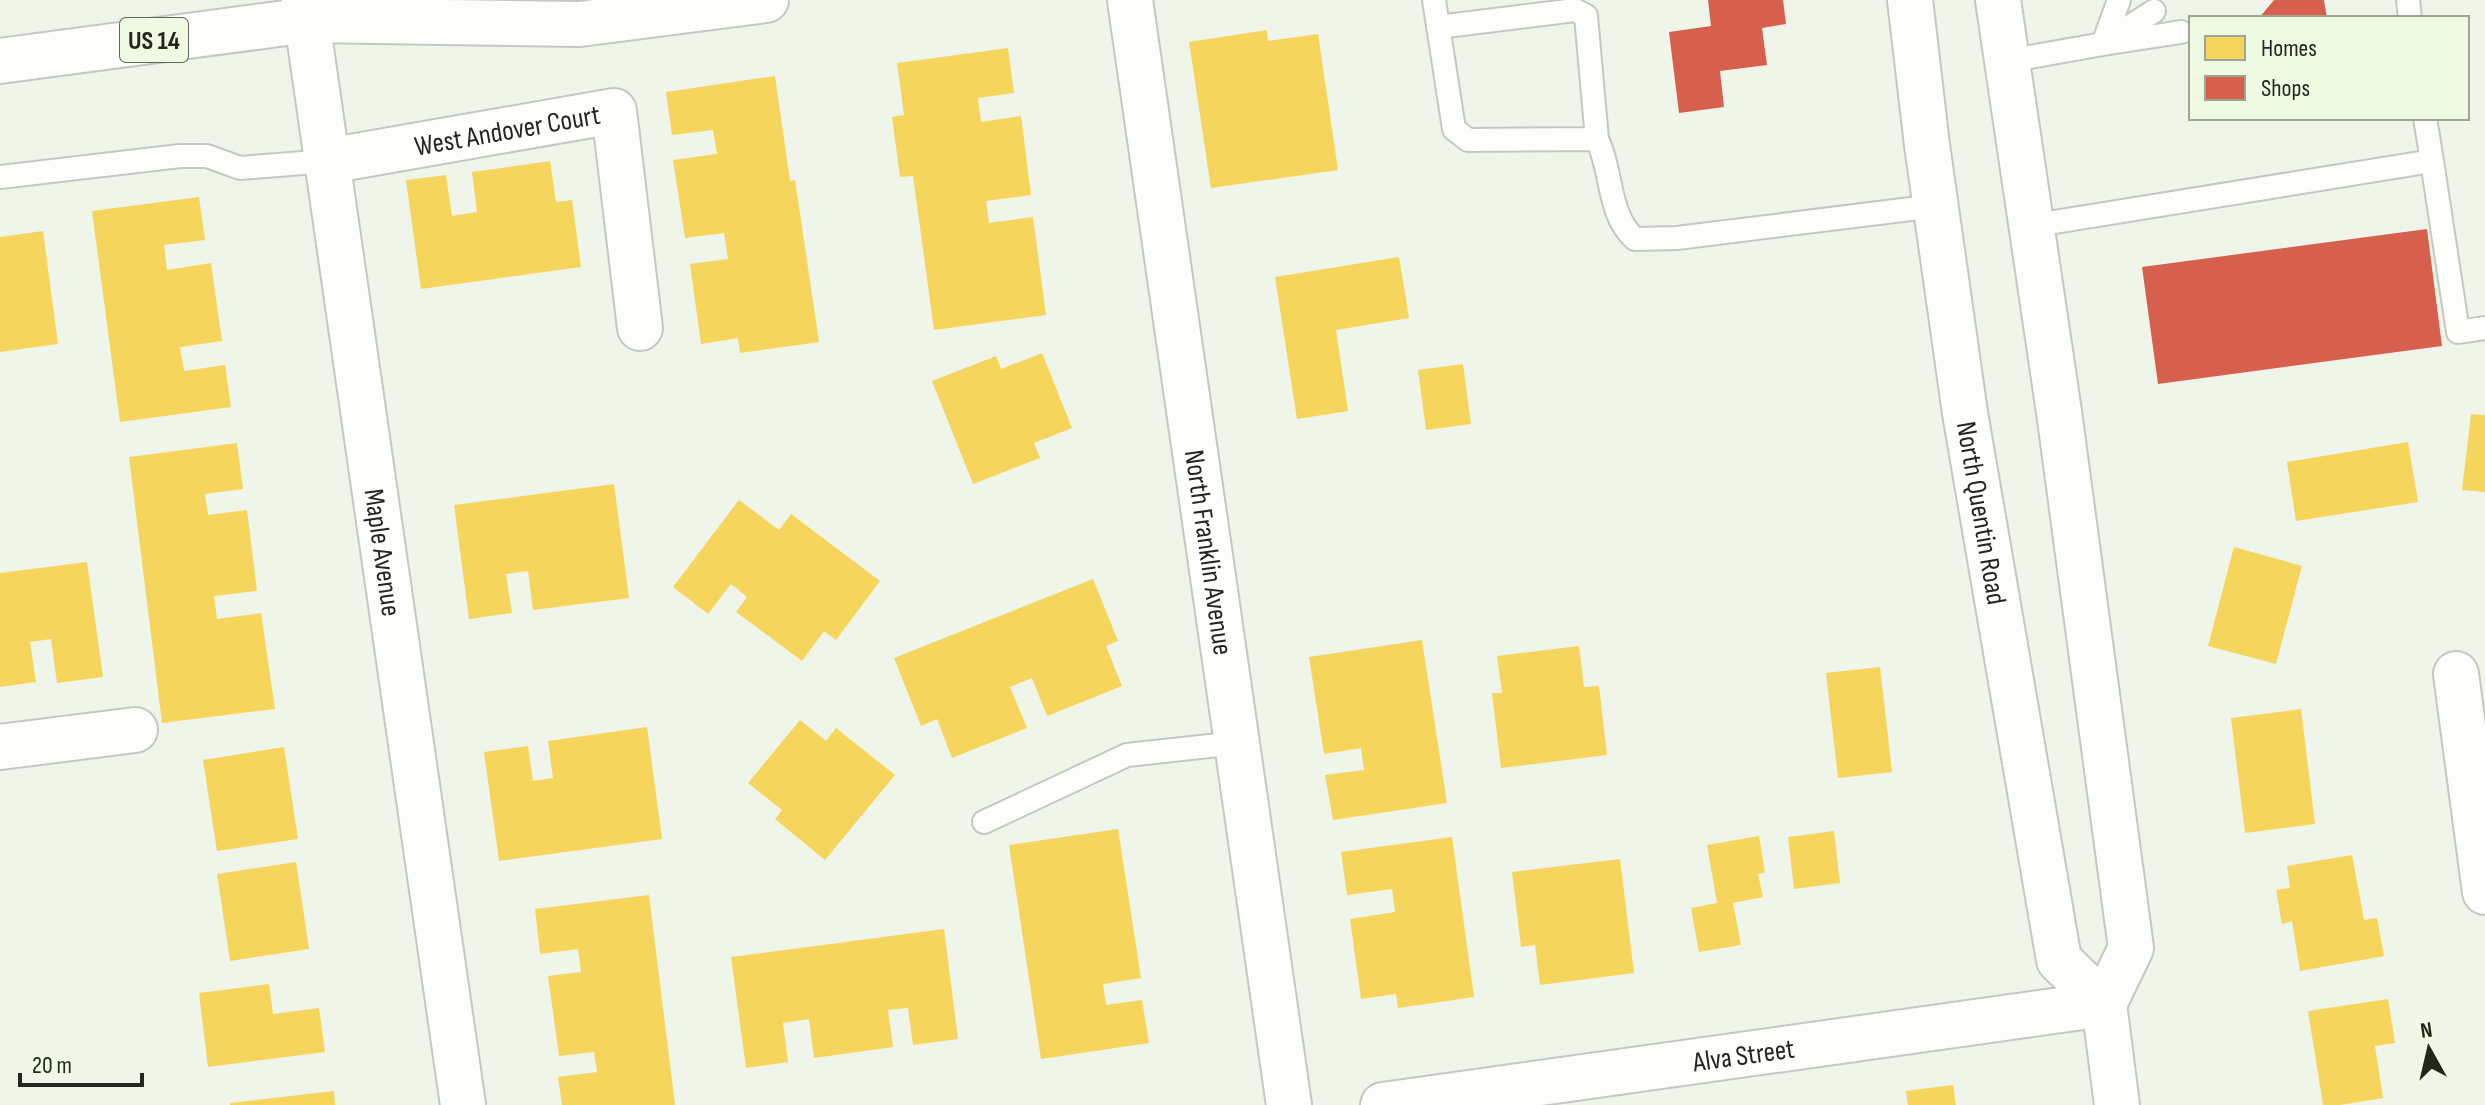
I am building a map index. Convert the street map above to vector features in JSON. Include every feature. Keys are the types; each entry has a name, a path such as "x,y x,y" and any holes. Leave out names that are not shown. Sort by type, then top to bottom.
{"street":[{"name":"US 14","path":"0,61 384,0"},
{"name":"US 14","path":"306,10 580,24 766,0"},
{"name":"North Franklin Avenue","path":"1130,0 1289,1105"},
{"name":"North Quentin Road","path":"1910,0 1935,206 1965,413 2059,960 2104,1004"},
{"path":"1998,0 2059,412 2131,948 2104,1004 2117,1105"},
{"name":"Maple Avenue","path":"306,10 463,1105"},
{"name":"West Andover Court","path":"328,161 614,111 640,328"},
{"path":"2456,674 2485,892"},
{"path":"0,747 135,730"},
{"name":"Alva Street","path":"1383,1105 2104,1004"}],"lane":[{"path":"1434,0 1454,129 1468,140 1597,139"},
{"path":"2103,44 2119,0"},
{"path":"1438,27 1575,10 1586,16 1597,139 1603,151 1613,200 1623,229 1635,239 1677,238 1935,206"},
{"path":"2103,44 2154,11"},
{"path":"2007,61 2181,32"},
{"path":"2425,120 2458,332 2485,328"},
{"path":"0,177 180,156 207,156 240,168 328,161"},
{"path":"2030,226 2432,161"},
{"path":"984,822 1127,755 1237,743"}],"building: Homes":[{"path":"1267,30 1268,41 1318,34 1338,170 1211,188 1189,42"},
{"path":"1008,48 1014,93 978,98 981,122 1021,116 1031,195 986,201 989,223 1033,217 1046,315 934,330 913,176 900,177 892,117 904,115 897,63"},
{"path":"775,76 790,181 795,180 819,342 740,353 738,338 701,344 690,264 728,259 724,233 685,238 673,160 717,154 713,130 672,135 666,92"},
{"path":"550,161 556,202 572,200 581,267 421,289 406,180 446,175 452,216 477,212 472,172"},
{"path":"199,197 205,240 164,245 167,270 211,263 222,341 180,347 184,371 225,365 231,407 120,422 92,211"},
{"path":"43,231 58,344 0,352 0,237"},
{"path":"1399,257 1409,318 1336,330 1348,411 1297,419 1275,277"},
{"path":"1042,353 1072,428 1034,443 1040,458 973,484 932,381 996,356 1001,369"},
{"path":"1463,364 1471,424 1426,430 1418,370"},
{"path":"2471,414 2485,415 2485,492 2462,490"},
{"path":"2408,442 2418,502 2296,521 2287,462"},
{"path":"237,443 243,489 205,494 208,515 247,510 257,591 214,596 217,619 261,613 275,709 162,723 129,457"},
{"path":"614,484 629,598 533,610 528,571 506,574 512,613 469,619 454,505"},
{"path":"739,500 779,530 791,514 880,581 836,640 824,631 802,661 736,612 747,597 731,584 708,614 673,587"},
{"path":"2234,547 2302,566 2276,664 2208,646"},
{"path":"87,562 103,677 57,683 51,639 30,642 36,682 0,687 0,573"},
{"path":"1093,579 1118,641 1106,646 1122,686 1047,716 1032,678 1010,687 1027,728 952,758 937,719 921,726 894,658"},
{"path":"1422,640 1447,803 1333,820 1325,775 1364,770 1361,748 1324,754 1309,657"},
{"path":"1579,646 1584,687 1599,686 1607,755 1501,768 1492,693 1502,693 1497,656"},
{"path":"1880,667 1892,772 1838,778 1826,673"},
{"path":"2301,709 2315,824 2245,833 2231,718"},
{"path":"800,720 826,741 836,728 895,775 825,860 775,819 782,810 748,783"},
{"path":"647,727 662,839 499,861 484,752 528,746 533,781 553,778 548,741"},
{"path":"284,747 298,839 217,851 203,760"},
{"path":"1118,829 1141,978 1103,984 1106,1005 1142,1000 1149,1043 1041,1059 1009,845"},
{"path":"1834,831 1840,883 1794,889 1788,837"},
{"path":"1759,836 1765,873 1758,874 1763,897 1733,903 1741,945 1699,952 1691,908 1717,903 1707,845"},
{"path":"1452,837 1474,997 1398,1008 1396,994 1361,999 1350,919 1395,912 1392,889 1347,895 1341,852"},
{"path":"2352,855 2364,920 2377,918 2384,956 2300,971 2292,921 2282,924 2276,890 2290,888 2287,866"},
{"path":"1620,859 1634,973 1540,985 1535,945 1521,947 1512,872"},
{"path":"296,862 309,949 230,961 217,874"},
{"path":"649,895 675,1105 562,1105 558,1077 597,1072 594,1052 559,1056 548,976 581,972 578,949 540,954 535,909"},
{"path":"944,929 958,1039 913,1045 908,1008 888,1010 893,1047 814,1058 809,1019 783,1023 788,1062 746,1068 731,957"},
{"path":"269,984 273,1014 319,1008 325,1052 208,1067 199,993"},
{"path":"2388,999 2395,1043 2375,1046 2383,1098 2323,1105 2308,1011"},
{"path":"1953,1085 1956,1105 1908,1105 1906,1091"},
{"path":"334,1091 335,1105 230,1105 230,1103"}],"building: Shops":[{"path":"1708,0 1783,0 1786,24 1762,28 1767,65 1720,71 1724,107 1679,113 1669,32 1711,26"},
{"path":"2274,0 2324,0 2327,16 2261,16"},
{"path":"2427,229 2442,346 2158,384 2142,267"}]}
